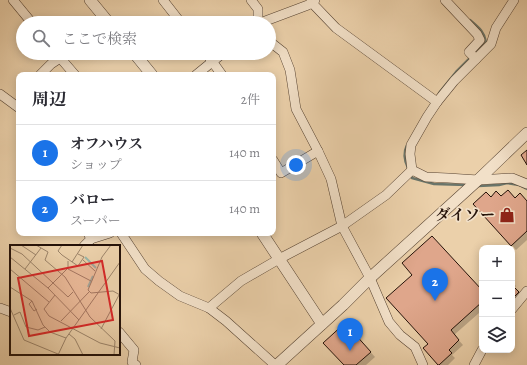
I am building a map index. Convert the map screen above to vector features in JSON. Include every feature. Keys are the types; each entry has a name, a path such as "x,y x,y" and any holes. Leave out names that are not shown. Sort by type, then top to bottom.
{"street":[{"path":"13,0 26,16"},
{"path":"90,0 103,16"},
{"path":"163,0 176,16"},
{"path":"251,0 258,8 259,16"},
{"path":"445,0 477,34 480,40 474,56"},
{"path":"209,308 241,281 278,259 342,226 386,195 409,173 411,145 434,99 454,81 474,56 491,44 496,28 514,0"},
{"path":"276,17 308,5 313,1 336,28 434,99"},
{"path":"276,46 283,52 290,70 296,109 331,179 342,226 370,278 389,322 400,335 415,346 423,365"},
{"path":"43,72 54,60"},
{"path":"62,60 72,72"},
{"path":"140,60 150,72"},
{"path":"200,72 213,62 220,72"},
{"path":"0,94 16,105"},
{"path":"123,236 145,269 159,281 180,296 209,308 276,365 343,305 370,278 477,181 527,133"},
{"path":"276,165 281,173 318,151"},
{"path":"409,173 426,177 477,181 512,178 527,184"},
{"path":"85,245 90,236"},
{"path":"264,236 322,324"},
{"path":"515,306 525,296"},
{"path":"0,308 10,312"},
{"path":"120,333 134,350 132,362 136,365"},
{"path":"474,365 480,353"}],"building":[{"path":"527,150 527,165 521,155"},
{"path":"508,190 515,198 520,193 527,201 527,231 512,245 510,245 473,204 486,192 491,197 496,191 501,196"},
{"path":"432,236 479,287 479,305 451,330 459,340 449,350 452,353 439,365 423,348 428,344 386,298 412,275 402,263"},
{"path":"515,288 519,292 515,296"},
{"path":"345,323 371,352 356,365 344,365 323,343"}],"waterway":[{"path":"439,93 456,72 486,42 482,32 470,20"},
{"path":"407,145 404,156 408,168"},
{"path":"411,175 412,178 434,184 467,185"},
{"path":"478,186 507,183 519,185 527,189"}],"place":[{"name":"ダイソー","path":"507,215"},
{"name":"バロー","path":"435,301"},
{"name":"オフハウス","path":"350,351"}]}
